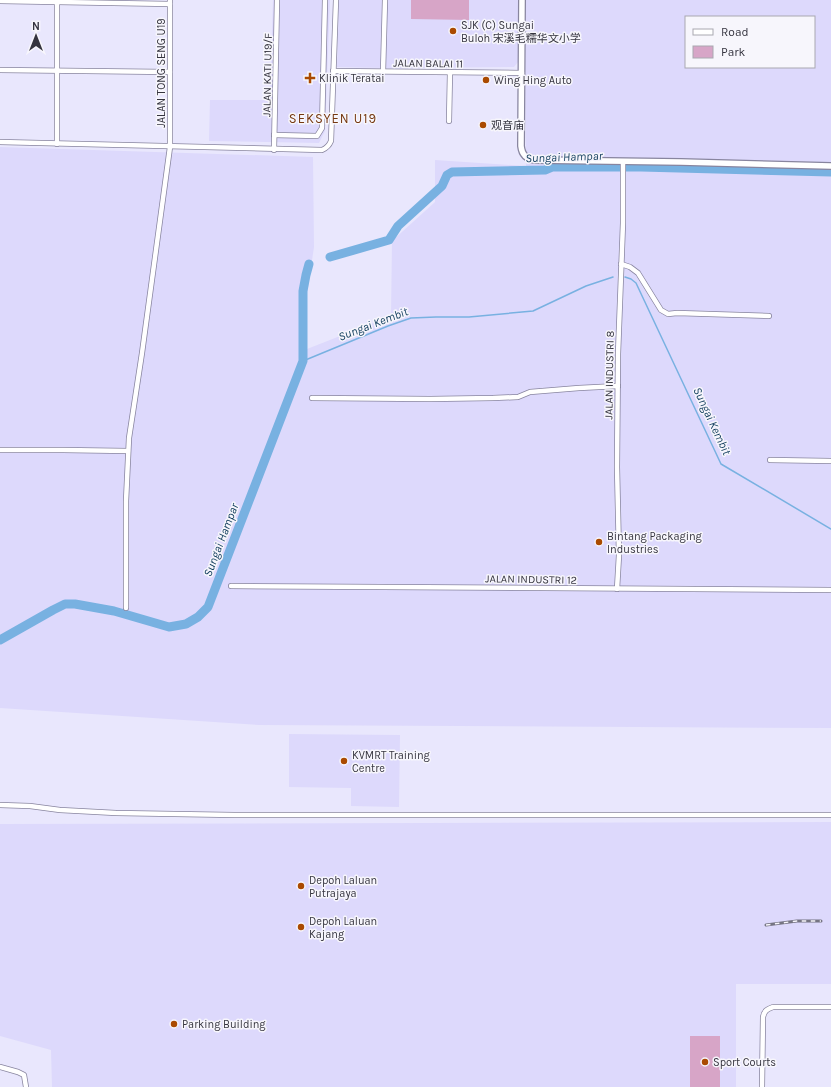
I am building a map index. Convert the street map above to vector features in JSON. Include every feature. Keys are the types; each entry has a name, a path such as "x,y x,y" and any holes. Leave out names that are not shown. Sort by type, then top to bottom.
{"street":[{"name":"JALAN KATI U19/F","path":"274,150 277,0"},
{"path":"274,135 317,136 322,128 325,0"},
{"path":"0,142 317,151 327,148 331,141 336,0"},
{"path":"383,72 385,0"},
{"path":"522,0 521,146 525,157 535,160 831,166"},
{"path":"0,1 170,2"},
{"path":"57,1 57,144"},
{"name":"JALAN TONG SENG U19","path":"126,608 126,501 129,438 170,147 170,2"},
{"path":"0,70 170,72"},
{"name":"JALAN BALAI 11","path":"333,71 522,73"},
{"path":"449,121 450,72"},
{"name":"JALAN INDUSTRI 8","path":"617,589 619,555 617,467 618,386 623,223 623,162"},
{"path":"621,264 630,267 638,273 661,310 668,314 769,316"},
{"path":"312,398 506,398 518,397 530,392 618,386"},
{"path":"0,450 128,451"},
{"path":"770,460 831,461"},
{"name":"JALAN INDUSTRI 12","path":"231,586 831,590"},
{"path":"0,805 116,813 242,815 831,815"},
{"path":"762,1087 763,1017 766,1010 773,1007 831,1007"},
{"path":"0,1067 18,1072 24,1076 26,1087"}],"shaded area":[{"path":"273,0 330,0 325,131 319,143 209,141 210,100 270,100"},
{"name":"SJK (C) Sungai Buloh 宋溪毛糯华文小学","path":"339,0 518,0 518,62 514,67 337,67"},
{"path":"525,0 831,0 831,728 259,725 0,708 0,147 313,157 314,247 307,294 307,349 391,316 392,241 435,202 435,160 526,166"},
{"name":"KVMRT Training Centre","path":"289,734 400,735 399,807 351,806 351,788 289,787"},
{"path":"831,822 831,984 736,984 736,1087 52,1087 51,1050 0,1036 0,824"}],"green space":[{"path":"411,0 469,0 469,20 411,19"},
{"name":"Sport Courts","path":"690,1036 720,1036 720,1087 690,1087"}],"waterway":[{"name":"Sungai Hampar","path":"330,257 389,240 398,226 442,186 447,175 452,172 545,170 552,167 641,167 831,172"},
{"name":"Sungai Hampar","path":"0,640 65,604 75,604 114,611 169,627 186,624 198,617 208,607 303,361 303,291 309,264"},
{"name":"Sungai Kembit","path":"303,361 411,318 469,317 533,311 586,286 613,277"},
{"name":"Sungai Kembit","path":"625,277 636,283 721,464 831,529"}],"railway":[{"path":"766,925 797,921 821,921"}],"place":[{"name":"SJK (C) Sungai Buloh 宋溪毛糯华文小学","path":"453,31"},
{"name":"Klinik Teratai","path":"310,78"},
{"name":"Wing Hing Auto","path":"486,80"},
{"name":"观音庙","path":"483,125"},
{"name":"Bintang Packaging Industries","path":"599,542"},
{"name":"KVMRT Training Centre","path":"344,761"},
{"name":"Depoh Laluan Putrajaya","path":"301,886"},
{"name":"Depoh Laluan Kajang","path":"301,927"},
{"name":"Parking Building","path":"174,1024"},
{"name":"Sport Courts","path":"705,1062"}],"district":[{"name":"SEKSYEN U19","path":"333,118"}]}
